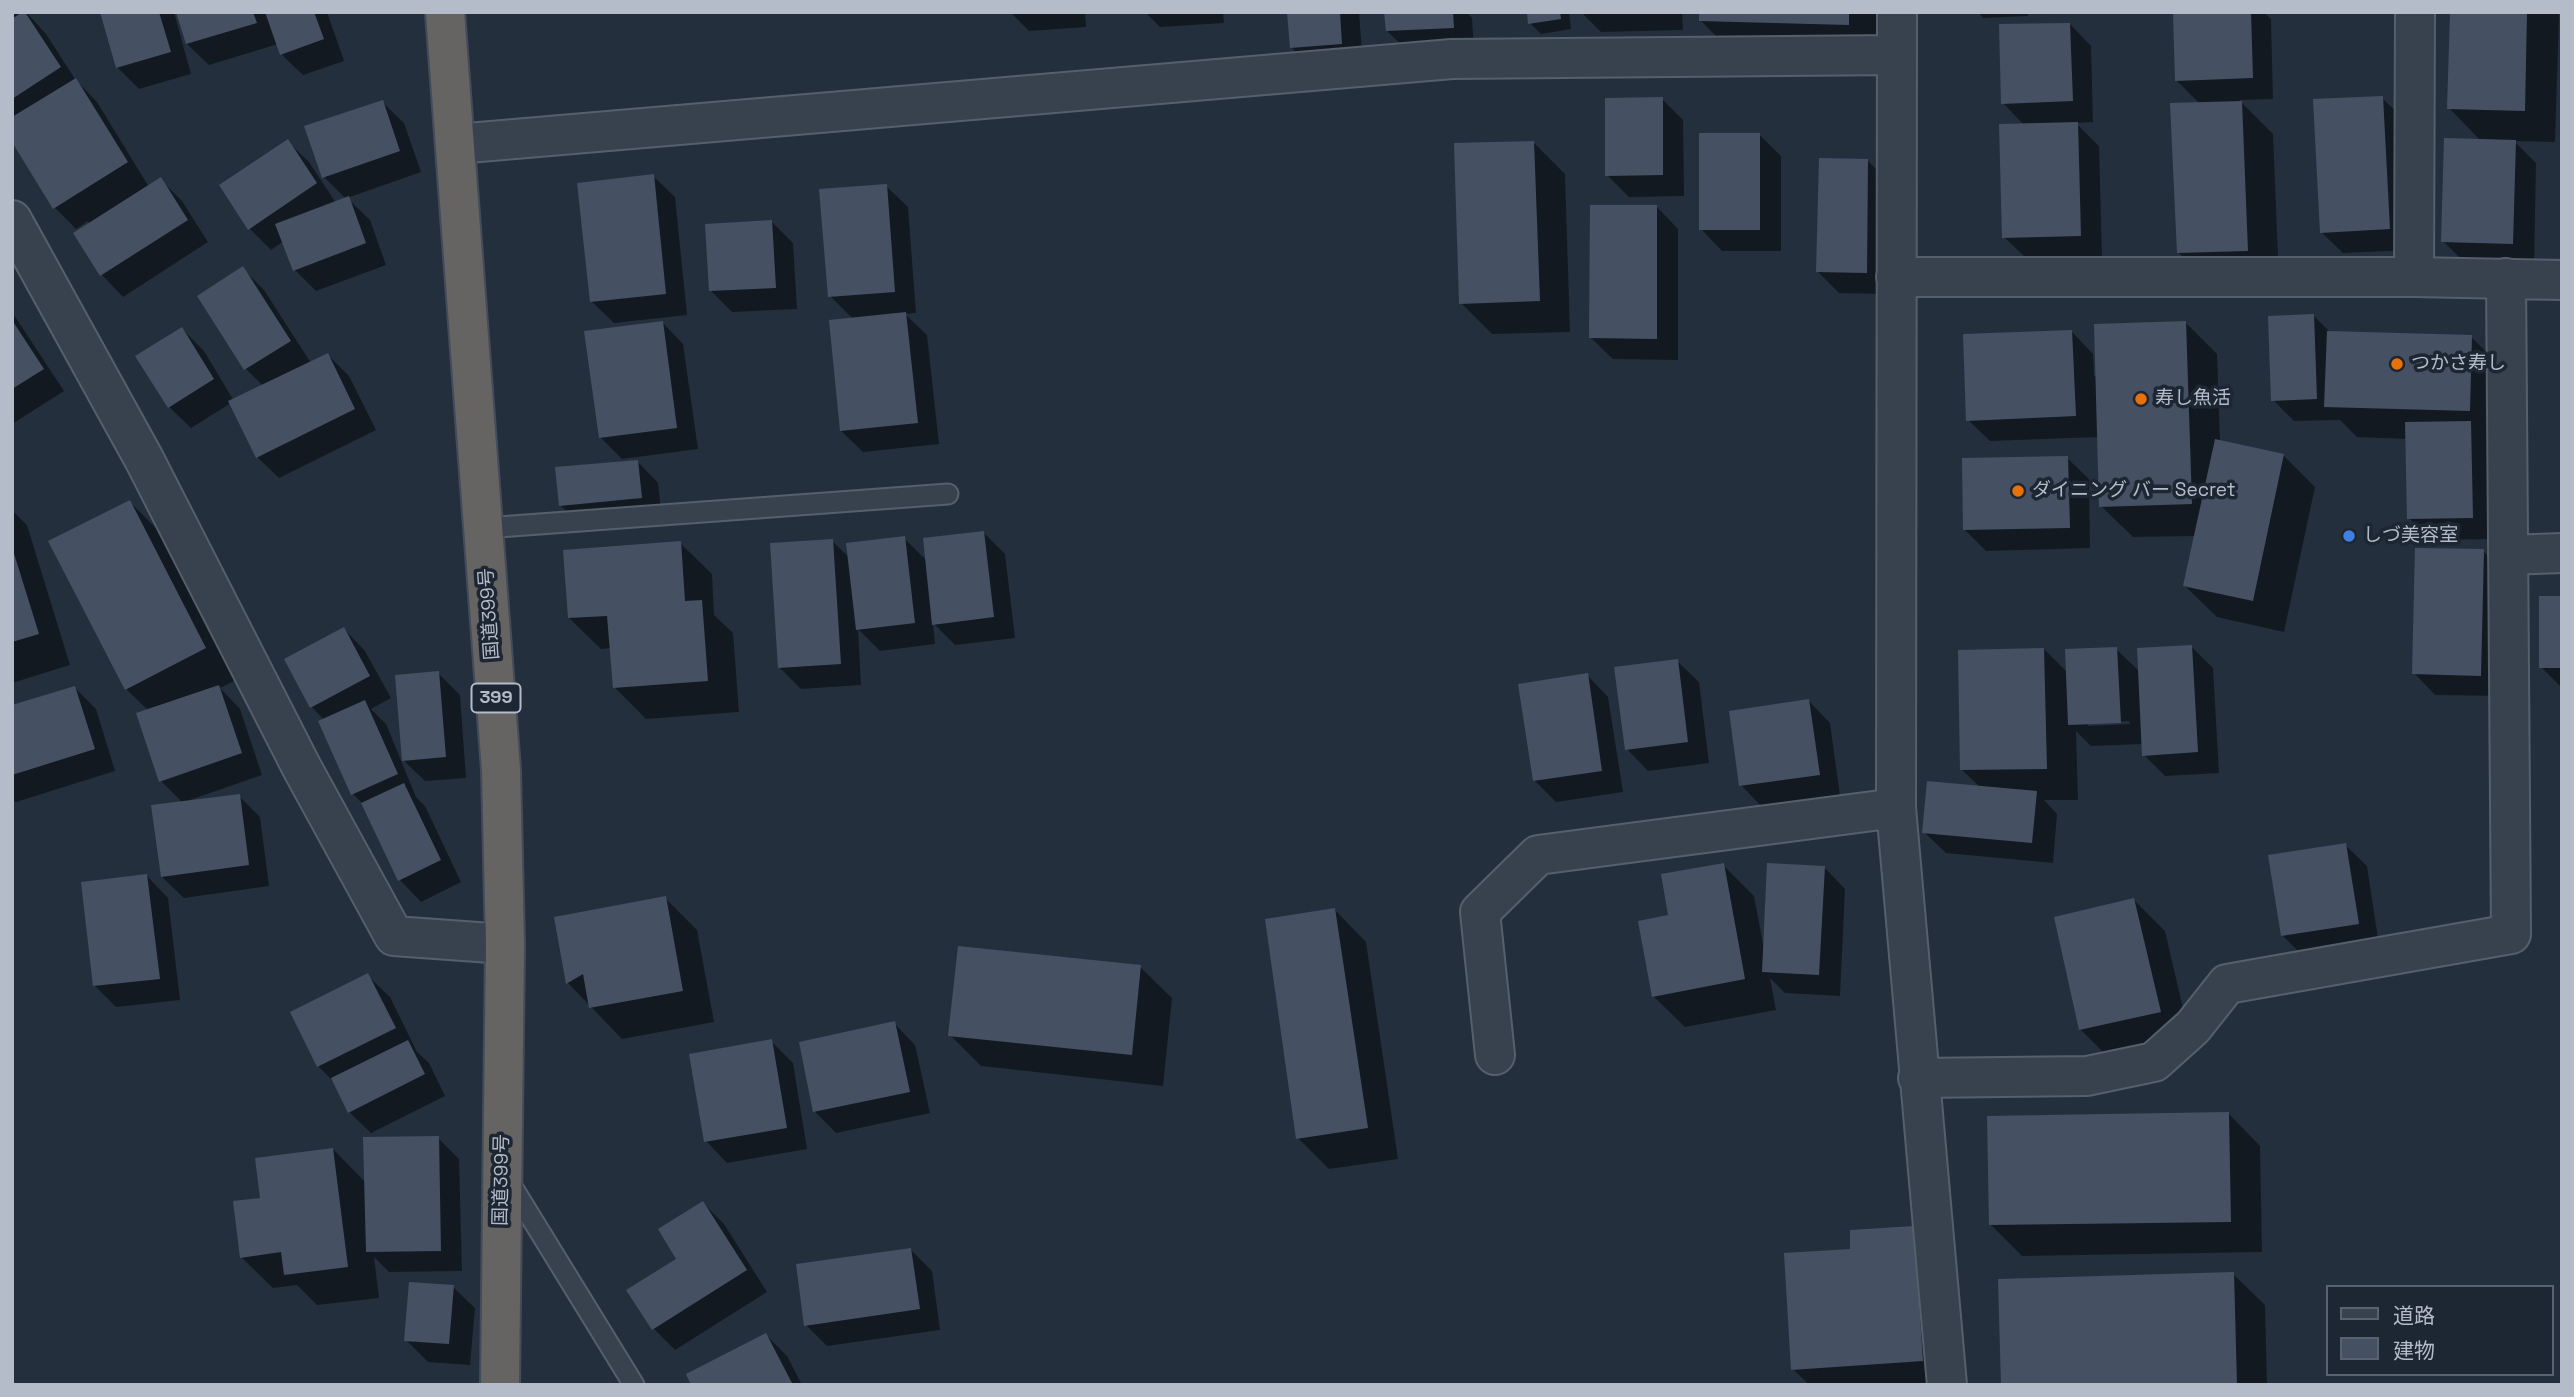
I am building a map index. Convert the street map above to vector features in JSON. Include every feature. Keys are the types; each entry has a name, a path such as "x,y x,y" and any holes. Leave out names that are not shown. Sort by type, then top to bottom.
{"highway":[{"name":"国道399号","path":"444,12 485,528 501,770 505,944 499,1385"}],"street":[{"path":"1897,12 1896,808 1947,1385"},
{"path":"2414,276 2415,12"},
{"path":"456,144 1452,60 1896,55"},
{"path":"13,224 144,459 302,768 394,936 505,944"},
{"path":"1896,277 2414,276 2562,280"},
{"path":"1918,1078 2087,1076 2154,1062 2193,1027 2227,984 2511,934 2506,278"},
{"path":"2508,555 2562,553"},
{"path":"1495,1055 1480,912 1538,855 1896,808"}],"lane":[{"path":"485,528 948,494"},
{"path":"502,1170 634,1385"}],"building":[{"path":"25,12 61,67 12,99 12,19"},
{"path":"100,12 159,12 171,52 116,68"},
{"path":"176,12 253,12 257,23 186,44"},
{"path":"265,12 314,12 324,39 280,55"},
{"path":"1287,12 1340,12 1342,44 1290,48"},
{"path":"1384,12 1453,12 1454,28 1386,31"},
{"path":"1527,12 1560,12 1561,19 1528,24"},
{"path":"1699,12 1849,12 1849,25 1699,21"},
{"path":"2173,12 2251,12 2253,78 2175,81"},
{"path":"2450,12 2527,12 2525,111 2447,109"},
{"path":"2070,23 2073,101 2001,104 1999,24"},
{"path":"76,78 128,162 53,209 12,142 12,117"},
{"path":"2383,96 2390,229 2320,233 2313,99"},
{"path":"1663,97 1663,175 1605,176 1605,98"},
{"path":"383,100 400,151 322,178 304,126"},
{"path":"2242,101 2248,251 2177,253 2170,103"},
{"path":"2078,122 2081,236 2002,238 1999,124"},
{"path":"1699,133 1760,133 1760,230 1699,230"},
{"path":"2444,138 2516,140 2513,244 2441,242"},
{"path":"288,139 317,183 248,230 219,185"},
{"path":"1534,141 1540,301 1459,304 1454,143"},
{"path":"1819,158 1868,159 1867,273 1816,272"},
{"path":"654,174 666,294 590,302 577,183"},
{"path":"161,177 188,220 100,276 73,233"},
{"path":"887,184 895,292 828,297 819,189"},
{"path":"349,196 366,243 293,271 275,224"},
{"path":"1590,205 1657,205 1657,339 1589,338"},
{"path":"772,220 776,288 709,291 705,224"},
{"path":"243,266 291,341 244,370 197,296"},
{"path":"906,312 918,423 840,431 829,320"},
{"path":"2314,314 2317,399 2271,401 2268,316"},
{"path":"12,320 44,369 12,389"},
{"path":"663,321 677,428 599,438 584,331"},
{"path":"2186,321 2192,504 2099,507 2094,324"},
{"path":"182,327 214,379 168,408 135,356"},
{"path":"2072,330 2076,416 1966,421 1963,334"},
{"path":"2327,331 2472,335 2470,411 2324,407"},
{"path":"328,353 355,409 256,458 228,401"},
{"path":"2471,421 2473,518 2407,519 2405,422"},
{"path":"2215,439 2284,454 2253,601 2183,586"},
{"path":"2068,456 2070,528 1963,530 1962,458"},
{"path":"638,460 642,498 559,506 555,467"},
{"path":"130,500 206,648 125,690 48,541"},
{"path":"984,531 994,617 932,625 923,538"},
{"path":"905,536 915,623 856,630 846,543"},
{"path":"833,539 841,664 778,668 770,543"},
{"path":"681,541 685,601 702,600 708,681 613,688 607,616 568,618 563,550"},
{"path":"12,547 39,634 12,642"},
{"path":"2415,548 2484,549 2481,676 2412,674"},
{"path":"2539,596 2562,596 2562,668 2539,668"},
{"path":"344,627 370,676 310,708 284,659"},
{"path":"2192,645 2198,752 2142,756 2137,648"},
{"path":"2117,647 2121,723 2068,725 2065,649"},
{"path":"2044,648 2047,769 1960,770 1958,650"},
{"path":"1678,659 1688,742 1625,750 1614,667"},
{"path":"439,671 446,757 402,761 395,675"},
{"path":"1588,673 1602,771 1533,781 1518,684"},
{"path":"219,685 242,753 159,782 136,713"},
{"path":"75,686 95,749 12,775 12,705"},
{"path":"1809,699 1820,775 1739,786 1729,711"},
{"path":"365,700 398,774 351,795 318,721"},
{"path":"1927,781 2037,791 2032,843 1922,833"},
{"path":"404,783 441,860 398,881 361,803"},
{"path":"240,794 249,865 161,877 151,805"},
{"path":"2346,843 2359,924 2281,936 2268,855"},
{"path":"1724,863 1745,979 1652,997 1638,921 1668,915 1661,874"},
{"path":"1767,863 1825,866 1819,975 1762,972"},
{"path":"147,874 160,979 93,986 81,882"},
{"path":"666,896 683,991 589,1008 583,974 566,984 554,917"},
{"path":"2134,898 2161,1012 2079,1030 2054,917"},
{"path":"1335,908 1368,1128 1296,1139 1265,919"},
{"path":"958,946 1141,965 1132,1055 948,1036"},
{"path":"368,973 396,1028 317,1067 290,1012"},
{"path":"895,1021 910,1092 813,1112 799,1042"},
{"path":"772,1039 787,1128 704,1142 689,1054"},
{"path":"408,1040 425,1074 348,1113 331,1078"},
{"path":"2229,1112 2231,1222 1989,1225 1987,1116"},
{"path":"439,1136 441,1251 366,1252 363,1137"},
{"path":"333,1148 348,1267 284,1275 281,1252 240,1258 233,1201 260,1198 255,1158"},
{"path":"703,1201 747,1270 652,1330 626,1290 676,1259 658,1229"},
{"path":"1914,1226 1923,1361 1791,1370 1784,1253 1850,1249 1850,1230"},
{"path":"911,1248 920,1309 804,1326 796,1264"},
{"path":"2234,1272 2237,1385 2001,1385 1998,1279"},
{"path":"409,1282 454,1285 449,1344 404,1341"},
{"path":"766,1333 793,1385 691,1385 686,1374"}],"place":[{"name":"つかさ寿し","path":"2397,364"},
{"name":"寿し魚活","path":"2141,399"},
{"name":"ダイニング バー Secret","path":"2018,491"},
{"name":"しづ美容室","path":"2349,536"}]}
